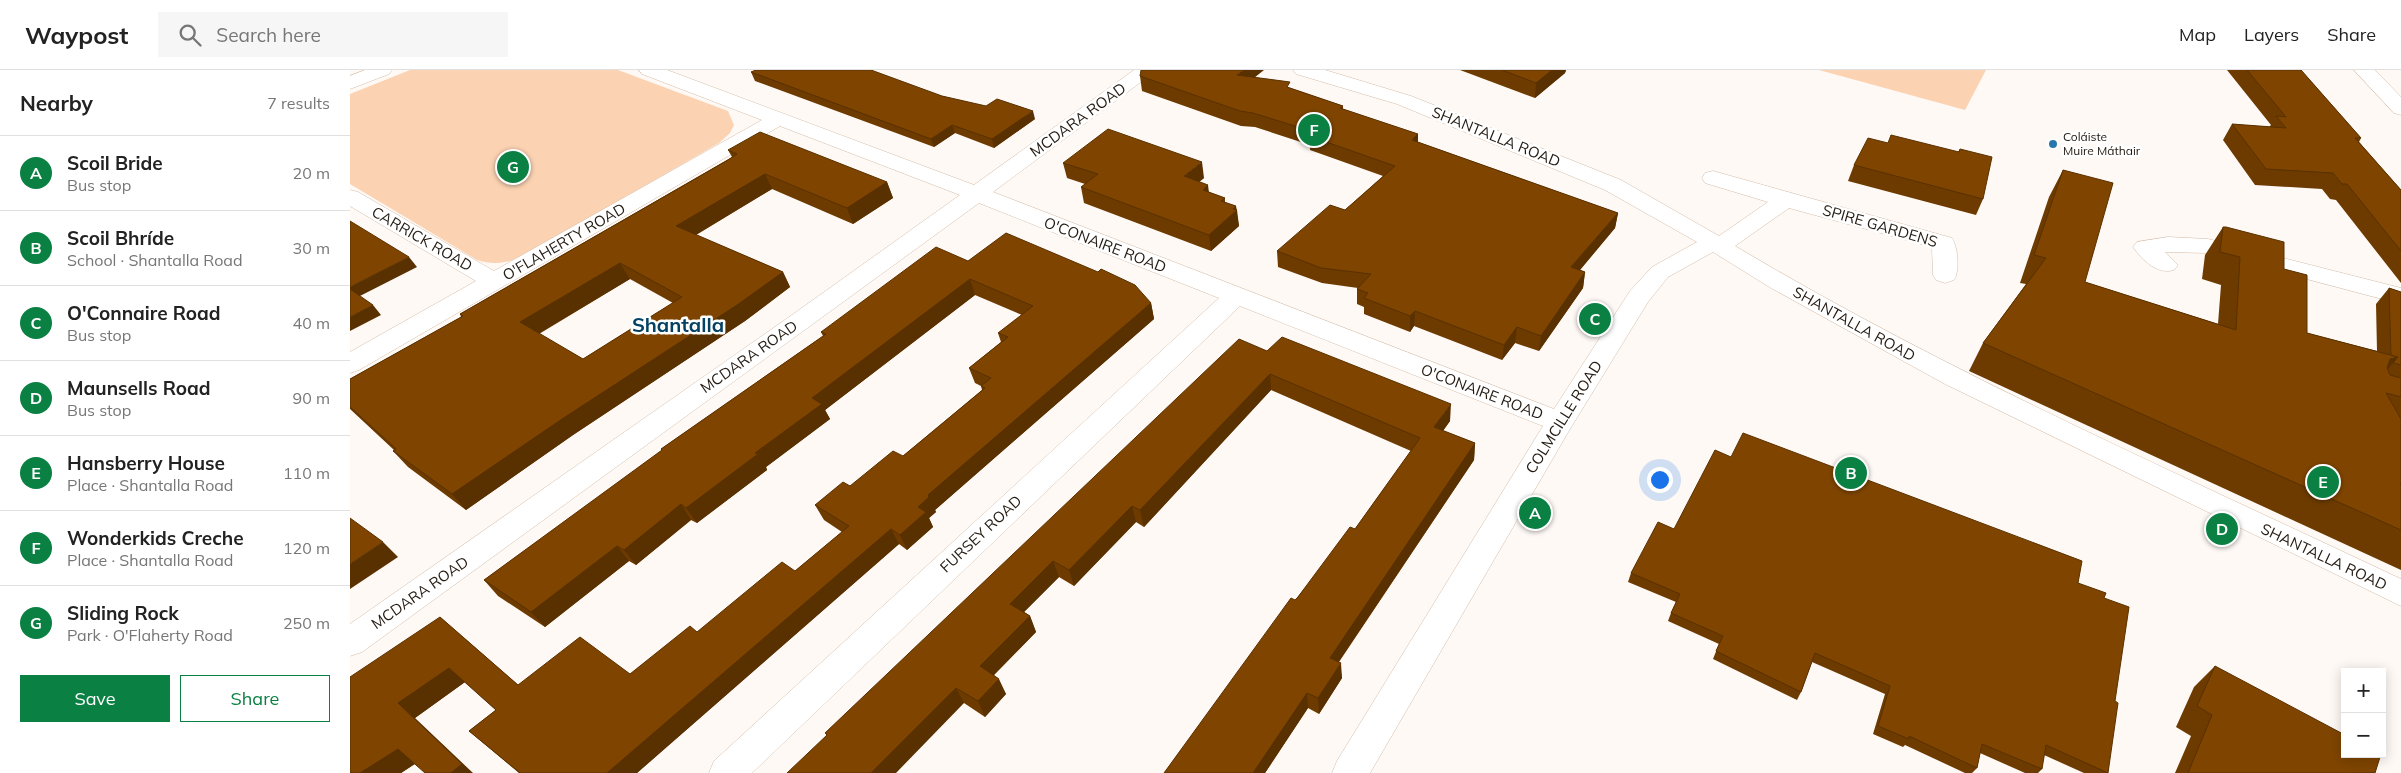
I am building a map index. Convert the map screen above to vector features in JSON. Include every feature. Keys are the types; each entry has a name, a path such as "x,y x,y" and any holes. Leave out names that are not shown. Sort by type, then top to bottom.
{"street":[{"path":"350,84 382,70"},
{"name":"O'CONAIRE ROAD","path":"649,70 977,194 1560,422"},
{"name":"MCDARA ROAD","path":"350,642 977,194 1147,70"},
{"name":"SHANTALLA ROAD","path":"1302,70 1358,84 1404,100 1613,186 1665,213 1780,283 1954,378 2401,593"},
{"path":"2364,70 2401,109"},
{"name":"O'FLAHERTY ROAD","path":"350,364 778,119"},
{"name":"SPIRE GARDENS","path":"1714,178 1786,200 1944,243 1945,275"},
{"name":"CARRICK ROAD","path":"350,197 494,281"},
{"path":"1716,245 1786,200"},
{"path":"2166,265 2145,247 2168,244 2208,246 2401,296"},
{"name":"COLMCILLE ROAD","path":"1350,773 1560,422 1639,297 1660,272 1716,245"},
{"name":"FURSEY ROAD","path":"726,773 1236,296"}],"shaded area":[{"path":"410,70 618,70 728,111 734,125 730,133 719,143 518,259 487,263 477,260 350,184 350,94"},
{"path":"1819,70 1986,70 1965,110"}],"building":[{"path":"756,70 871,70 942,96 986,106 997,99 1033,111 992,139 952,125 931,139 751,72"},
{"path":"1141,70 1244,70 1237,75 1290,82 1287,87 1343,106 1340,108 1418,134 1412,140 1618,213 1571,267 1585,272 1541,336 1517,327 1504,345 1415,311 1410,316 1364,298 1368,293 1357,289 1371,274 1321,268 1277,251 1330,205 1345,210 1395,166 1309,136 1314,132 1253,113 1240,111 1140,76"},
{"path":"1502,70 1552,70 1536,83"},
{"path":"2247,70 2301,70 2361,138 2355,138 2401,190 2401,251 2347,184 2342,184 2333,173 2266,169 2232,124 2286,128 2276,116 2286,117"},
{"path":"1108,129 1202,162 1184,176 1208,185 1203,190 1225,198 1221,201 1236,206 1233,209 1237,210 1209,235 1081,187 1098,174 1063,163"},
{"path":"760,132 887,182 847,208 765,174 676,226 783,272 737,305 562,419 452,494 393,451 396,449 350,407 350,379 463,316 460,314 737,154 728,150","holes":["620,263 682,297 583,359 520,322"]},
{"path":"1891,135 1959,152 1960,149 1992,157 1983,199 1854,165 1868,138 1888,143"},
{"path":"2063,170 2113,183 2085,282 2236,330 2240,257 2220,252 2223,227 2226,227 2284,242 2284,269 2307,275 2307,333 2398,357 2390,359 2387,368 2390,375 2401,378 2401,397 2386,393 2401,419 2401,530 1983,343 2046,258 2034,255"},
{"path":"350,221 409,257 350,287"},
{"path":"1006,233 1098,272 1101,269 1135,285 1151,303 928,495 929,497 918,507 926,512 900,535 891,529 607,773 520,773 469,731 496,710 449,668 398,703 462,764 451,773 425,773 398,749 360,773 350,773 350,677 440,617 518,685 580,637 630,674 690,626 697,632 782,562 795,571 849,526 815,505 843,482 850,486 893,451 903,456 985,388 981,386 991,378 969,368 1008,337 998,333 1033,306 970,279 812,398 822,404 755,453 758,454 686,508 681,504 624,550 617,546 531,612 484,580 661,449 826,334 821,332 936,247 968,261"},
{"path":"2389,288 2401,292 2401,365 2393,363 2398,357 2391,355"},
{"path":"350,289 373,305 350,317"},
{"path":"1282,337 1451,404 1434,427 1475,443 1330,658 1341,663 1318,698 1307,693 1253,773 1164,773 1291,598 1295,600 1298,597 1350,527 1355,529 1420,438 1270,374 1140,510 1132,506 1069,570 1053,561 1010,604 1030,616 980,666 999,679 978,701 956,688 871,773 787,773 827,735 825,733 1239,339 1267,351"},
{"path":"1743,433 2082,561 2078,583 2106,593 2104,598 2129,607 2115,701 2118,703 2108,773 2046,745 2042,769 1982,744 1977,768 1909,736 1909,739 1878,726 1890,686 1815,653 1801,692 1716,651 1723,636 1671,613 1680,594 1631,573 1658,522 1674,529 1715,450 1731,457"},
{"path":"350,518 383,542 350,564"},
{"path":"2215,666 2341,733 2341,758 2380,758 2375,773 2188,773 2212,715 2197,706"}],"place":[{"name":"Wonderkids Creche","path":"1314,130"},
{"name":"Coláiste Muire Máthair","path":"2053,144"},
{"name":"Sliding Rock","path":"513,167"},
{"name":"O'Connaire Road","path":"1595,319"},
{"name":"Scoil Bhríde","path":"1851,473"},
{"name":"Hansberry House","path":"2323,482"},
{"name":"Scoil Bride","path":"1535,513"},
{"name":"Maunsells Road","path":"2222,529"}],"district":[{"name":"Shantalla","path":"678,325"}]}
